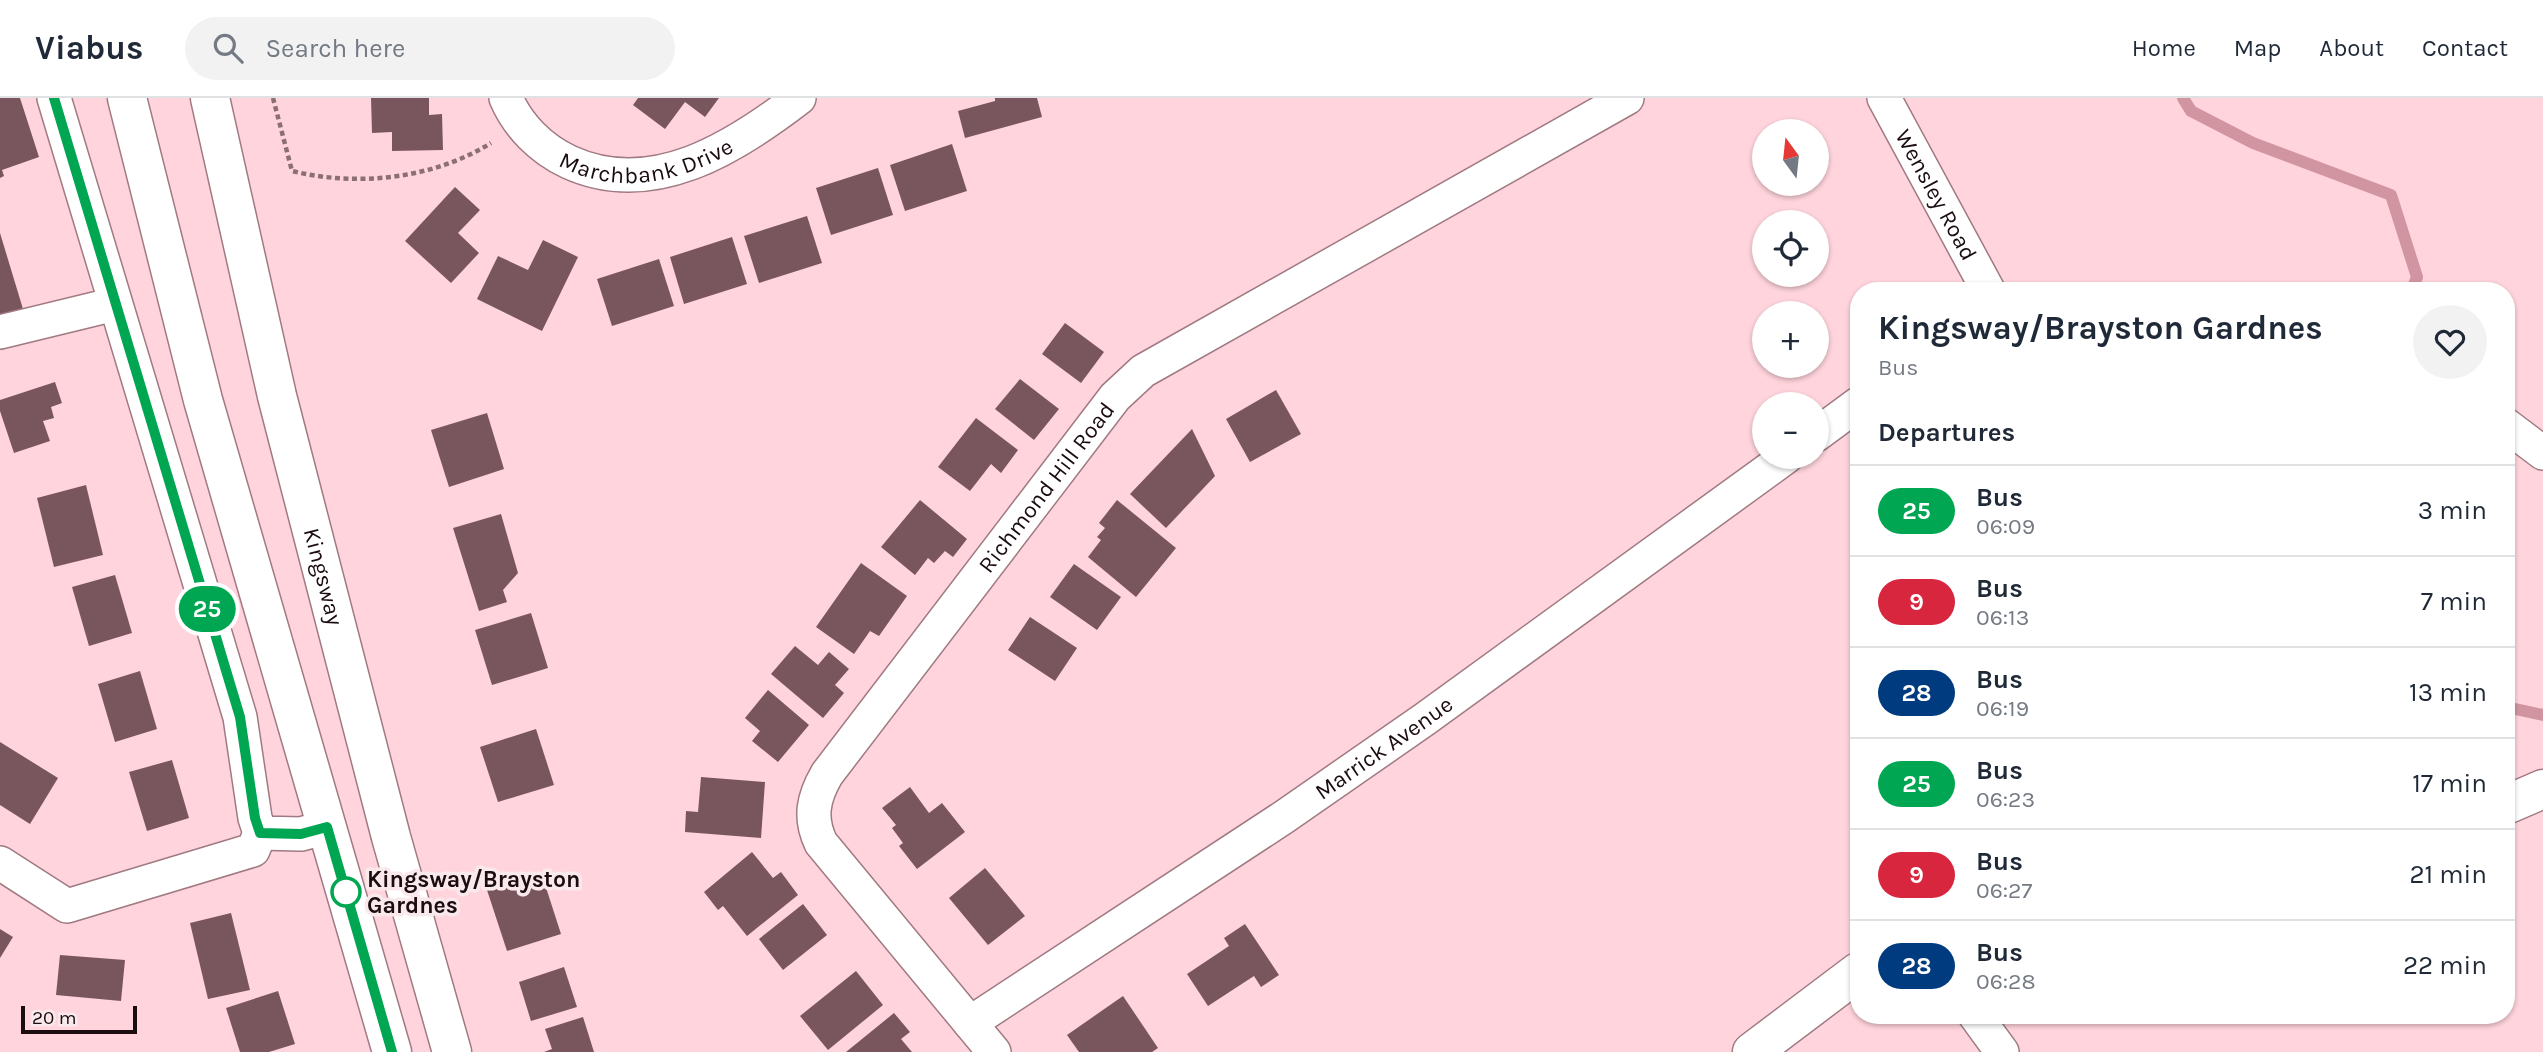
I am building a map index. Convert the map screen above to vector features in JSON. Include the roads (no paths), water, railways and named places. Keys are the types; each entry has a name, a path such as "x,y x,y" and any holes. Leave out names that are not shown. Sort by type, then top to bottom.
{"main road":[{"path":"112,98 203,400 392,1052"},
{"path":"127,98 203,400"},
{"name":"Kingsway","path":"210,98 277,396 391,837 452,1052"},
{"path":"234,98 277,396"},
{"path":"2515,801 2543,789"},
{"path":"1752,1052 1850,978"}],"street":[{"path":"0,863 67,906 253,850 260,833 255,818 240,717 54,98"},
{"name":"Marchbank Drive","path":"514,111 545,148 582,168 624,176 647,176 687,165 733,142 799,98"},
{"name":"Richmond Hill Road","path":"994,1052 821,843 813,819 813,804 827,774 1115,397 1143,371 1627,98"},
{"name":"Wensley Road","path":"1884,98 1984,282"},
{"path":"0,332 116,304"},
{"path":"1829,425 1850,410"},
{"path":"2515,432 2543,453"},
{"name":"Marrick Avenue","path":"970,1023 1284,817 1425,719 1769,469"},
{"path":"260,833 301,834 327,827"},
{"path":"1982,1024 2002,1052"}],"waterway":[{"path":"2183,98 2191,111 2253,143 2391,195 2417,277 2415,282"},
{"path":"2515,709 2543,715"}],"place":[{"name":"Kingsway/Brayston Gardnes","path":"346,892"}]}
